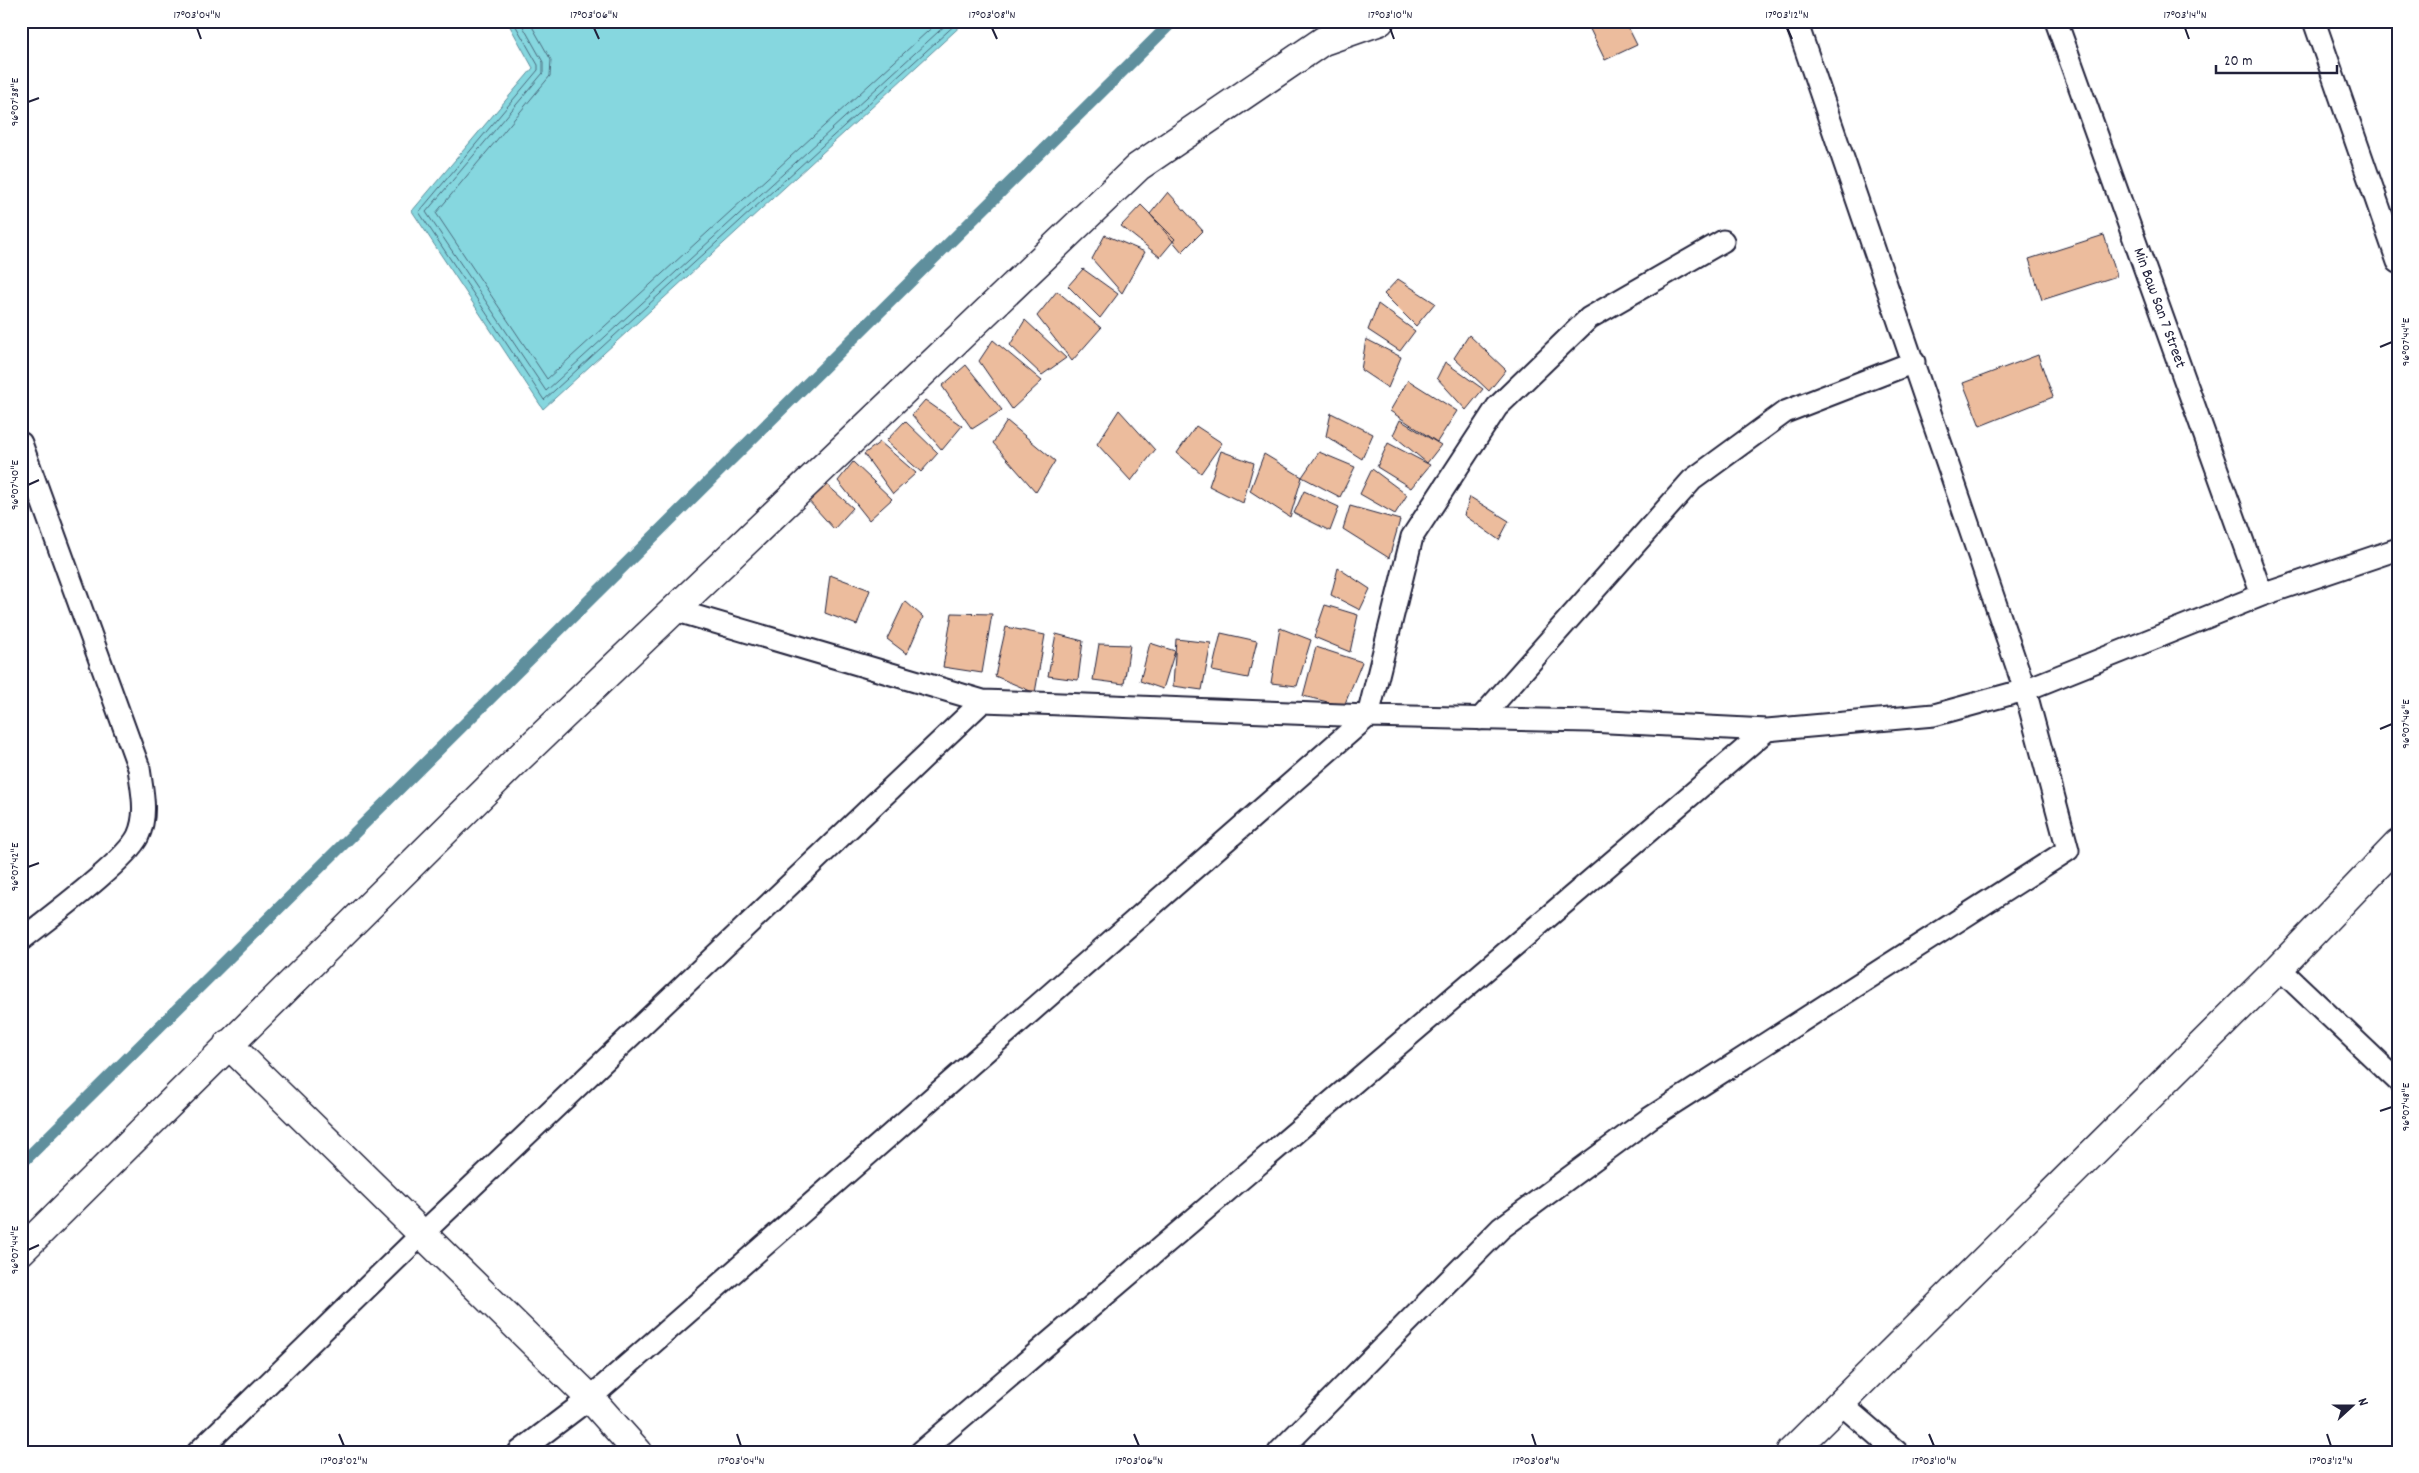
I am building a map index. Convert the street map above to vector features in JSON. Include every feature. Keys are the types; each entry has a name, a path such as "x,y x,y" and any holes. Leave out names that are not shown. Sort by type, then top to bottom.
{"street":[{"path":"21,1251 228,1044 511,766 1138,166 1323,41 1380,21"},
{"path":"1791,1452 2279,968 2398,844"},
{"path":"228,1044 590,1398 638,1452"}],"lane":[{"path":"1279,1452 1502,1228 1650,1118 2068,850 2025,690 1796,21"},
{"name":"Min Baw San 7 Street","path":"2056,21 2262,595"},
{"path":"2314,21 2398,262"},
{"path":"519,1452 590,1398 1368,716 1412,537 1497,407 1589,318 1723,241"},
{"path":"1480,719 1692,480 1785,412 1914,362"},
{"path":"21,443 139,768 145,807 137,836 117,861 21,940"},
{"path":"674,610 983,701 1368,716 1588,721 1767,730 1934,716 2025,690 2262,595 2398,549"},
{"path":"198,1452 422,1234 983,701"},
{"path":"921,1452 1767,730"},
{"path":"2279,968 2398,1080"},
{"path":"1840,1403 1897,1452"}],"water":[{"path":"507,21 966,21 543,409 412,211 533,68"}],"building":[{"path":"1586,21 1625,21 1637,45 1605,60"},
{"path":"1168,192 1203,231 1182,252 1150,214"},
{"path":"1141,205 1175,239 1160,257 1121,226"},
{"path":"1105,235 1145,252 1122,293 1092,259"},
{"path":"2104,235 2117,276 2042,300 2029,259"},
{"path":"1083,269 1118,294 1100,318 1068,286"},
{"path":"1398,279 1435,303 1416,326 1384,294"},
{"path":"1057,291 1101,328 1072,361 1037,316"},
{"path":"1378,304 1415,331 1400,351 1368,330"},
{"path":"1025,320 1066,358 1042,375 1010,345"},
{"path":"1469,335 1506,370 1489,391 1454,358"},
{"path":"1366,339 1401,357 1388,388 1361,370"},
{"path":"993,340 1042,381 1012,409 979,361"},
{"path":"2038,355 2053,397 1980,426 1963,383"},
{"path":"1445,362 1483,389 1466,410 1437,378"},
{"path":"966,365 1002,410 972,429 942,386"},
{"path":"1408,380 1457,411 1437,442 1390,411"},
{"path":"925,400 962,426 942,450 912,415"},
{"path":"1119,410 1155,450 1131,481 1097,444"},
{"path":"1331,413 1373,434 1362,459 1326,436"},
{"path":"1400,420 1441,445 1427,463 1393,435"},
{"path":"905,421 938,453 921,472 886,441"},
{"path":"1007,421 1055,461 1036,492 993,443"},
{"path":"1196,426 1222,443 1201,473 1177,453"},
{"path":"880,442 916,473 893,494 864,454"},
{"path":"1388,443 1430,465 1411,488 1377,467"},
{"path":"1221,451 1254,463 1243,503 1209,486"},
{"path":"1319,452 1355,467 1340,497 1302,477"},
{"path":"1264,454 1302,477 1290,517 1250,491"},
{"path":"853,462 892,499 869,520 838,481"},
{"path":"1372,469 1407,495 1395,514 1360,494"},
{"path":"825,483 853,508 834,529 807,499"},
{"path":"1304,491 1339,507 1330,531 1294,513"},
{"path":"1470,497 1509,521 1499,540 1464,515"},
{"path":"1350,506 1400,520 1389,558 1343,529"},
{"path":"1338,568 1370,589 1360,610 1331,595"},
{"path":"830,575 870,590 857,625 825,613"},
{"path":"905,601 923,617 907,654 887,639"},
{"path":"1325,605 1358,615 1350,652 1314,637"},
{"path":"952,613 992,614 982,673 943,667"},
{"path":"1006,627 1045,635 1035,693 995,676"},
{"path":"1280,628 1311,640 1297,686 1271,683"},
{"path":"1221,633 1257,641 1248,678 1212,671"},
{"path":"1056,634 1083,641 1078,680 1048,676"},
{"path":"1176,639 1211,643 1202,690 1173,686"},
{"path":"1150,643 1175,651 1163,689 1140,681"},
{"path":"1099,644 1130,645 1124,684 1093,680"},
{"path":"1316,647 1362,662 1344,706 1303,696"}],"waterway":[{"path":"21,1164 1173,21"}]}
